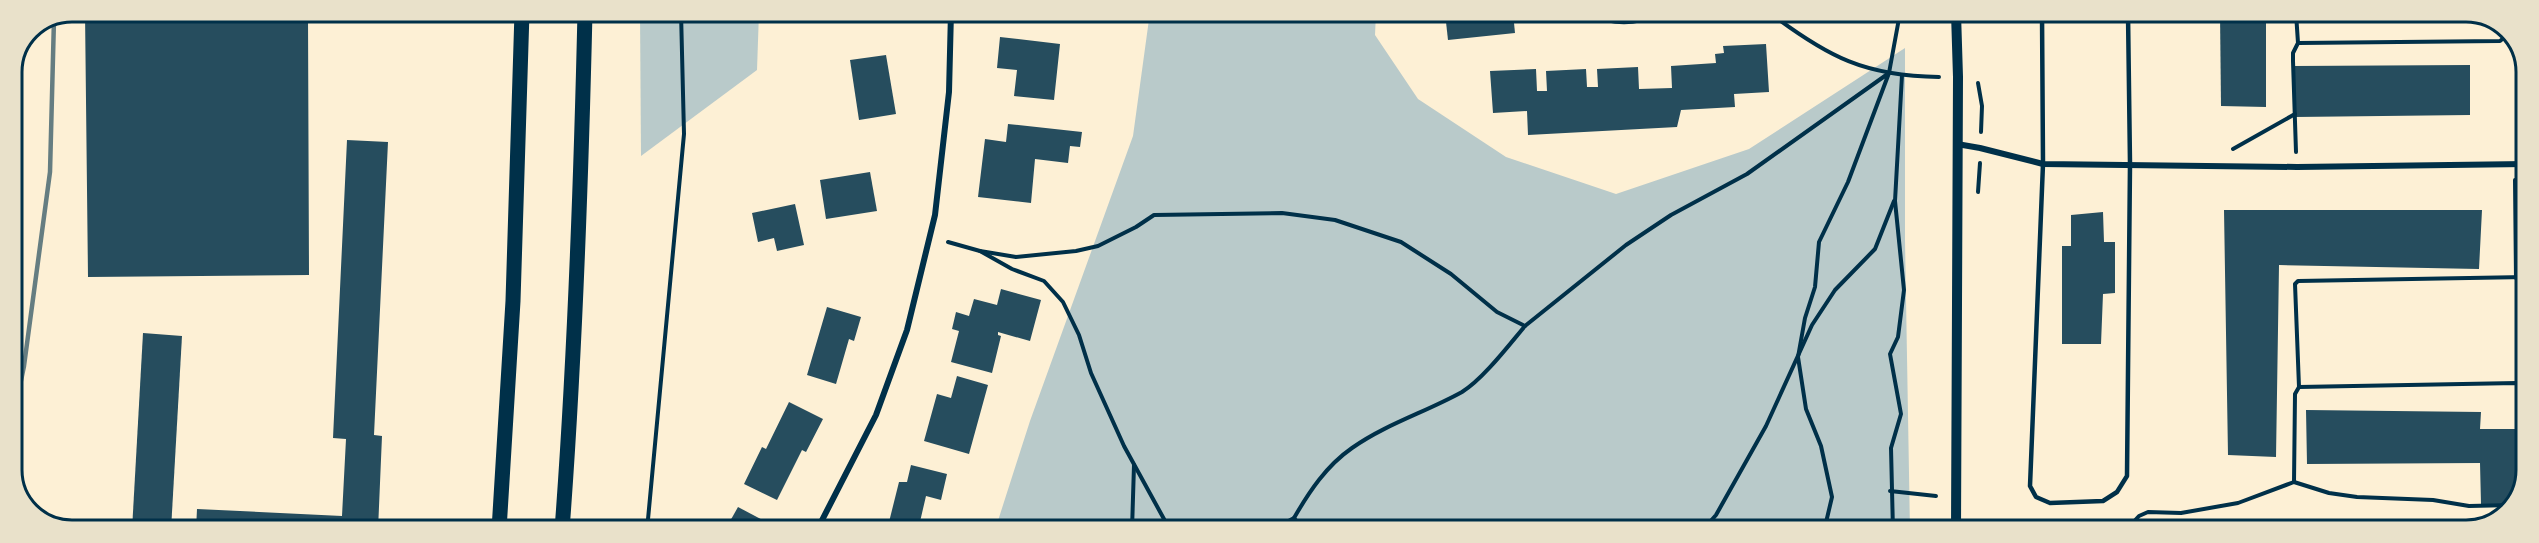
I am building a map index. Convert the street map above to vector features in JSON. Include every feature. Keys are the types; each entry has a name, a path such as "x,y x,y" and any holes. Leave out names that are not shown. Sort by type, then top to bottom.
{"main road":[{"path":"500,520 513,301 522,22"},
{"path":"563,520 569,435 585,22"}],"street":[{"path":"822,520 876,415 907,330 936,215 949,92 951,22"},
{"path":"1956,22 1956,520"},
{"path":"1957,144 2043,164 2297,167 2515,164"}],"lane":[{"path":"2042,22 2043,164 2030,486 2036,497 2050,503 2103,501 2117,492 2127,476 2130,164 2128,22"}],"path":[{"path":"648,520 684,134 681,22"},
{"path":"1782,22 1807,41 1850,63 1889,73 1933,77"},
{"path":"1827,520 1832,497 1821,446 1806,409 1798,357 1805,318 1815,287 1819,242 1848,182 1889,73 1898,22"},
{"path":"2297,22 2298,43 2293,53 2297,167"},
{"path":"2298,43 2500,40 2503,38"},
{"path":"1290,520 1326,471 1351,448 1389,426 1464,390 1502,354 1525,326 1626,245 1671,216 1747,174 1889,73"},
{"path":"1892,520 1891,448 1901,414 1890,354 1898,337 1904,290 1895,201 1902,75"},
{"path":"2220,166 2227,153 2295,114"},
{"path":"2294,482 2295,394 2299,387 2295,284 2298,281 2516,278 2515,164"},
{"path":"1712,520 1766,426 1812,325 1835,290 1875,249 1895,201"},
{"path":"948,242 980,251 1016,257 1076,251 1098,246 1136,227 1154,214 1282,213 1335,220 1401,242 1451,274 1497,312 1525,326"},
{"path":"980,251 1012,269 1044,281 1063,302 1079,335 1091,374 1134,464 1165,520"},
{"path":"2299,387 2516,383"},
{"path":"1132,520 1134,464"},
{"path":"2135,520 2148,512 2181,513 2238,503 2294,482 2329,493 2357,497 2433,500 2469,506 2503,505"},
{"path":"1890,491 1936,496"}],"shaded area":[{"path":"640,22 759,22 757,70 641,156"},
{"path":"1149,22 1376,22 1375,35 1418,99 1506,157 1616,194 1749,149 1905,48 1905,240 1910,520 998,520 1030,421 1133,136"}],"building":[{"path":"85,22 308,22 309,275 88,277"},
{"path":"1446,22 1514,22 1515,33 1448,40"},
{"path":"2220,22 2266,22 2266,107 2221,106"},
{"path":"1000,37 1060,44 1054,100 1014,96 1017,70 997,68"},
{"path":"1766,44 1769,92 1734,94 1735,107 1681,110 1677,127 1528,135 1527,111 1493,113 1490,71 1536,69 1537,91 1547,91 1546,71 1586,69 1587,87 1598,87 1597,69 1638,67 1639,89 1672,88 1671,66 1716,63 1715,54 1724,53 1723,46"},
{"path":"886,55 896,114 859,120 850,60"},
{"path":"2470,65 2470,115 2295,117 2294,66"},
{"path":"1008,124 1082,132 1080,147 1070,146 1068,163 1035,159 1031,203 978,197 985,139 1006,142"},
{"path":"347,140 388,142 374,435 382,436 378,520 196,520 197,509 342,516 346,439 333,438"},
{"path":"870,172 877,211 826,219 820,180"},
{"path":"795,204 804,245 777,251 774,238 758,242 752,213"},
{"path":"2224,210 2482,210 2479,269 2279,265 2276,457 2228,455"},
{"path":"2103,212 2104,242 2115,242 2115,293 2103,294 2101,344 2062,344 2062,246 2071,246 2071,215"},
{"path":"1001,289 1041,300 1030,341 998,332 1001,336 992,373 951,362 959,331 952,329 956,312 969,316 974,299 997,305"},
{"path":"827,307 861,317 854,341 849,339 836,384 807,375"},
{"path":"143,333 182,336 172,520 133,520"},
{"path":"957,376 988,385 969,454 924,441 937,394 951,398"},
{"path":"789,402 823,419 806,452 802,450 777,500 744,484 762,447 766,449"},
{"path":"2306,410 2481,412 2480,429 2516,429 2516,480 2504,504 2481,504 2480,463 2307,464"},
{"path":"911,465 947,474 941,500 926,496 920,520 890,520 899,482 907,482"},
{"path":"738,507 762,520 731,520"}],"railway":[{"path":"23,372 50,172 54,26"}]}
